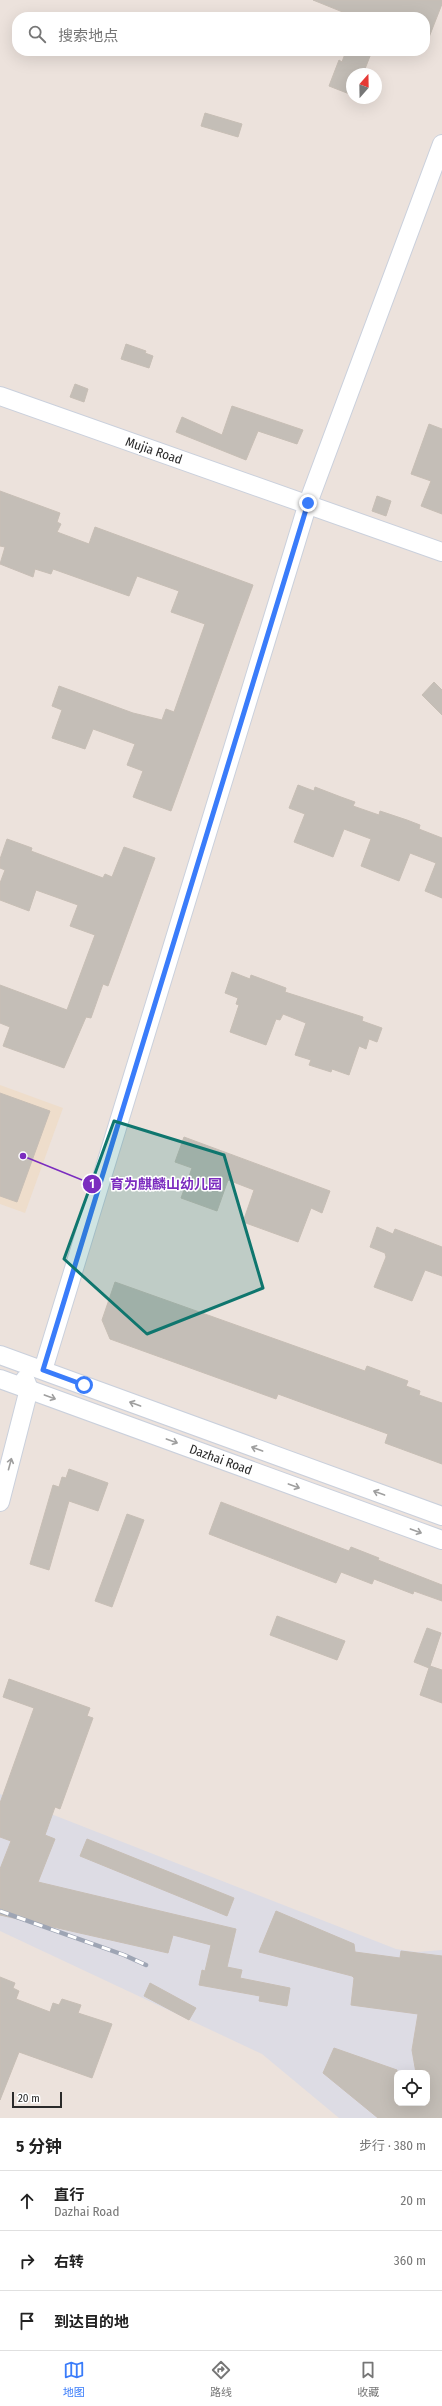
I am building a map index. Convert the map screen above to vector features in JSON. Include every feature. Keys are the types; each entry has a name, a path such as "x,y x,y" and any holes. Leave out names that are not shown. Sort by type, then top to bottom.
{"street":[{"path":"43,1370 308,503 442,144"},
{"name":"Mujia Road","path":"0,396 308,503 442,552"},
{"name":"Dazhai Road","path":"0,1355 442,1516"},
{"path":"0,1377 18,1362 29,1389 0,1502"},
{"name":"Dazhai Road","path":"0,1377 29,1389 442,1540"}],"highlighted area":[{"path":"114,1121 224,1155 263,1288 147,1334 64,1259"}],"shaded area":[{"path":"0,1085 63,1108 25,1213 0,1204"},
{"path":"0,1794 396,1949 417,1952 442,1950 442,2118 339,2118 262,2054 0,1931"}],"building":[{"path":"313,0 442,0 442,4 430,35 430,12 343,12"},
{"path":"344,56 370,56 365,68 346,68 346,93 329,86 339,60 342,62"},
{"path":"205,113 242,124 238,137 201,126"},
{"path":"126,344 146,351 145,353 153,356 149,368 121,359"},
{"path":"75,384 88,389 84,402 70,397"},
{"path":"232,406 303,430 297,444 258,431 246,460 176,432 182,417 222,435"},
{"path":"429,424 442,429 442,514 421,506 431,481 411,474"},
{"path":"0,491 60,513 57,522 61,524 57,532 89,544 95,527 253,585 171,811 133,797 143,771 127,765 135,744 93,729 85,749 52,738 62,710 52,706 59,686 133,713 162,720 166,709 174,712 205,624 171,612 179,591 137,576 129,596 53,569 51,574 35,569 33,577 0,564 5,547 0,546"},
{"path":"377,496 391,501 386,516 372,511"},
{"path":"434,682 442,690 442,715 422,695"},
{"path":"298,785 314,791 315,787 355,802 353,806 379,815 380,811 407,820 420,825 419,829 442,838 442,898 425,891 436,863 410,853 399,881 361,866 371,839 344,829 333,857 294,842 305,814 289,808"},
{"path":"7,839 32,848 31,851 103,878 105,874 112,877 124,847 155,858 108,986 103,984 91,1018 86,1017 64,1068 3,1046 10,1027 0,1023 0,985 67,1010 95,935 70,926 78,905 36,890 29,911 0,900 0,883 5,870 0,868 0,859"},
{"path":"232,972 250,979 251,975 286,988 285,992 363,1017 362,1021 382,1028 377,1042 369,1039 366,1049 359,1046 349,1075 332,1069 331,1072 309,1065 311,1060 295,1055 306,1023 283,1014 280,1020 276,1019 266,1045 230,1032 239,1005 236,1004 238,998 225,993"},
{"path":"0,1093 50,1111 17,1202 0,1196"},
{"path":"184,1137 330,1191 322,1213 311,1208 298,1242 243,1222 254,1190 228,1180 217,1211 181,1198 192,1168 175,1162"},
{"path":"377,1227 393,1234 395,1229 442,1247 442,1276 425,1270 412,1301 374,1287 386,1257 385,1253 370,1247"},
{"path":"115,1282 365,1371 367,1366 408,1381 406,1386 420,1391 419,1395 442,1403 442,1464 385,1443 388,1434 278,1394 276,1399 110,1339 102,1320"},
{"path":"69,1469 108,1483 98,1511 69,1501 49,1570 30,1564 53,1485 59,1487 62,1477 66,1478"},
{"path":"221,1502 349,1551 351,1547 379,1558 378,1560 442,1585 442,1601 414,1591 413,1594 374,1579 372,1584 341,1572 336,1583 209,1534"},
{"path":"127,1514 144,1520 112,1607 95,1601"},
{"path":"277,1616 345,1641 337,1660 270,1635"},
{"path":"427,1628 441,1633 430,1666 442,1670 442,1703 420,1695 429,1668 414,1662"},
{"path":"9,1679 90,1708 87,1716 93,1718 60,1809 55,1807 45,1835 55,1839 38,1882 236,1929 227,1967 242,1970 240,1978 290,1988 287,2006 259,2001 260,1996 199,1985 202,1970 205,1971 211,1945 173,1935 168,1953 0,1915 0,1869 11,1841 0,1837 0,1803 34,1708 3,1697"},
{"path":"87,1839 234,1898 227,1916 80,1856"},
{"path":"276,1911 354,1944 355,1952 400,1958 401,1951 442,1956 442,2118 378,2118 323,2073 334,2048 397,2070 394,2070 394,2106 430,2106 430,2070 415,2070 412,2050 418,2014 351,2005 354,1978 352,1976 259,1952"},
{"path":"0,1977 15,1983 13,1988 19,1991 16,1999 50,2012 53,2003 59,2005 62,1999 81,2005 78,2013 112,2024 92,2078 19,2052 0,2100"},
{"path":"150,1983 196,2008 189,2020 144,1996"}],"railway":[{"path":"0,1911 124,1955 146,1965"}],"place":[{"name":"育为麒麟山幼儿园","path":"23,1156"}],"route":[{"path":"84,1385 43,1370 308,503"}]}
